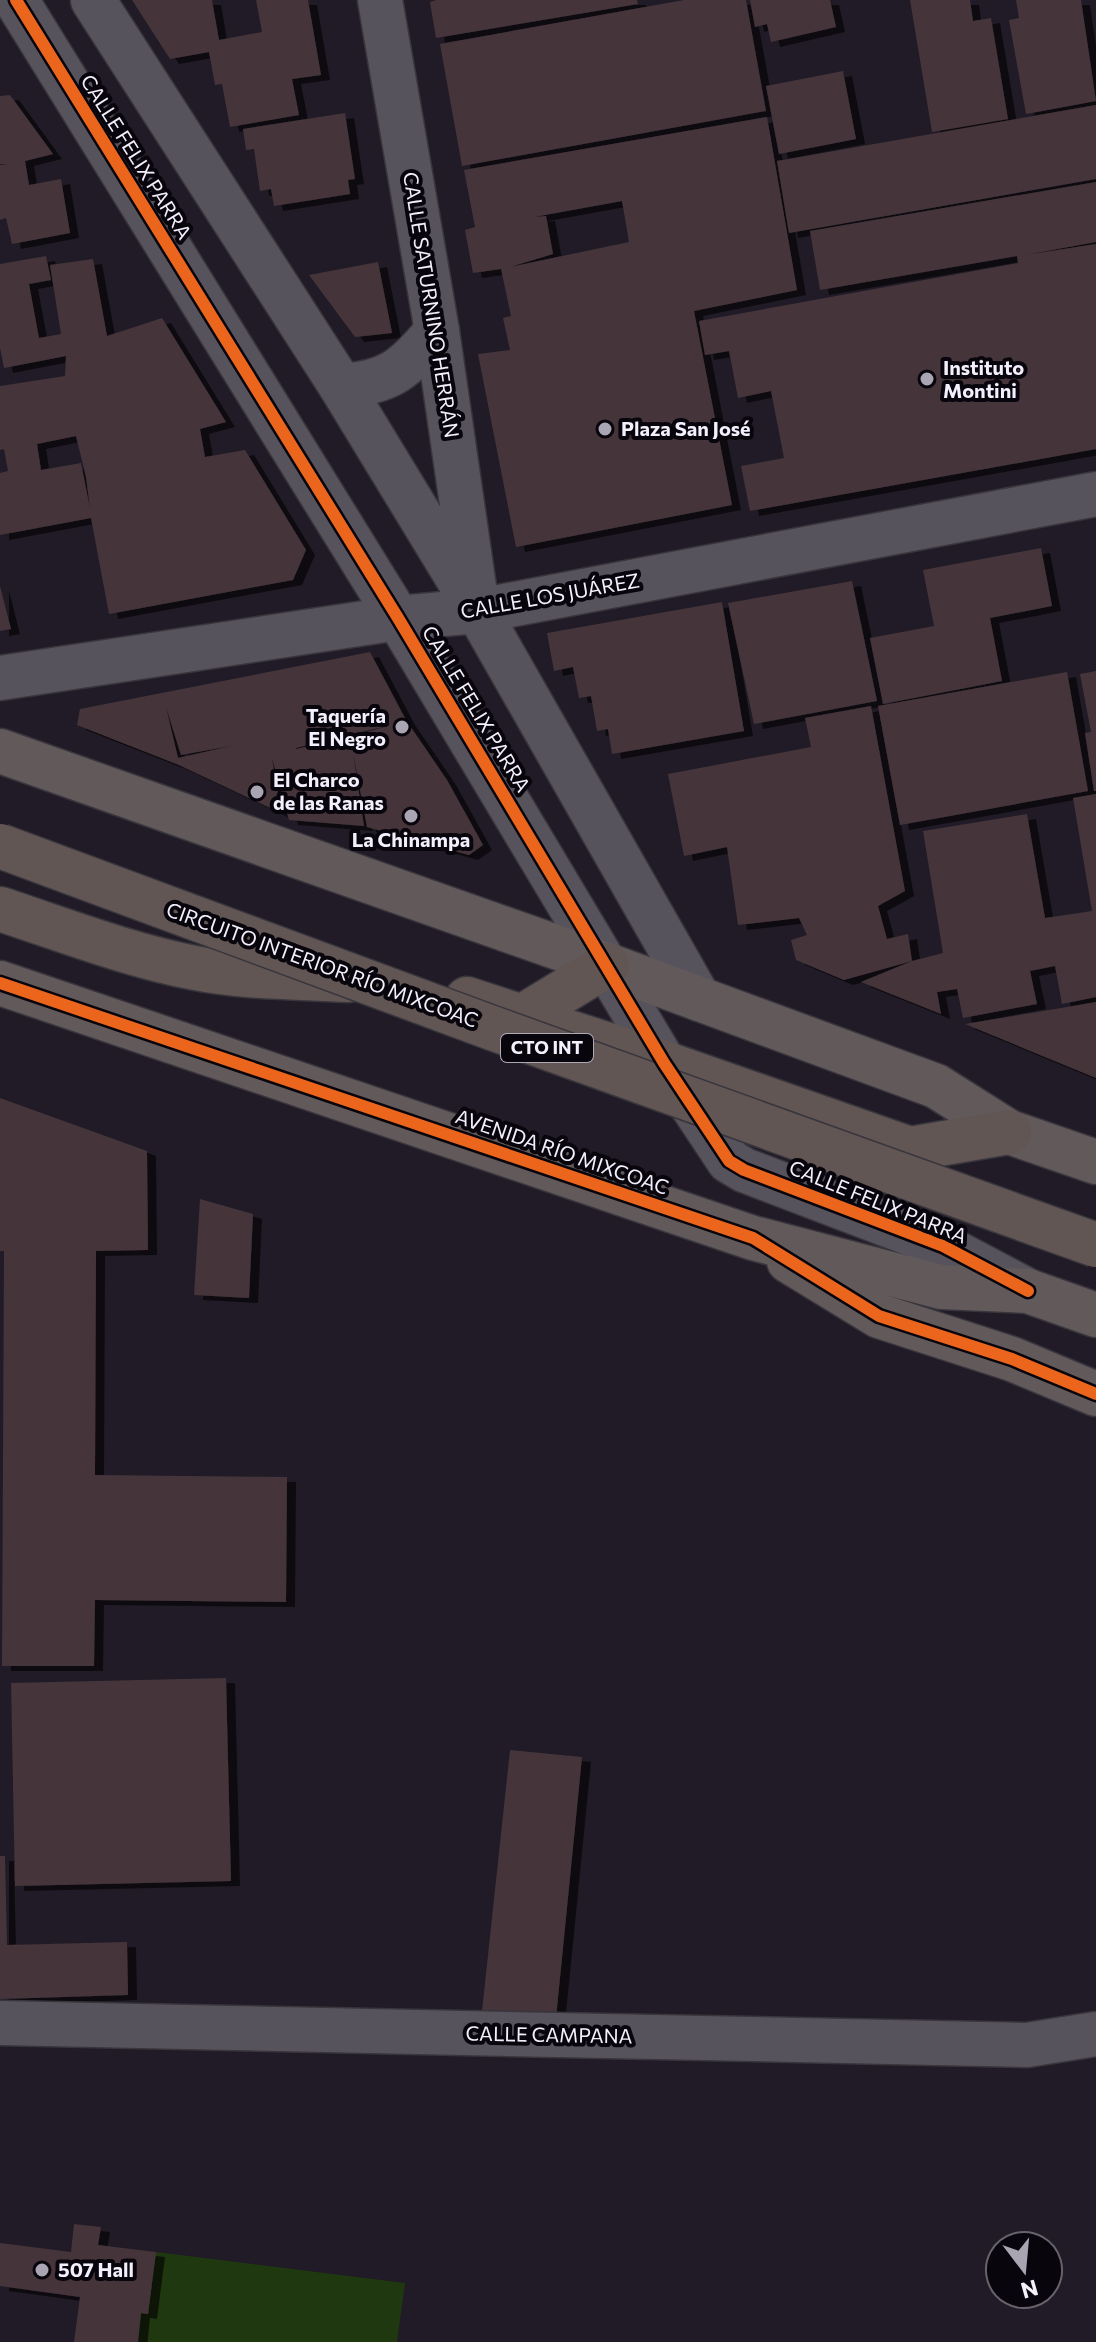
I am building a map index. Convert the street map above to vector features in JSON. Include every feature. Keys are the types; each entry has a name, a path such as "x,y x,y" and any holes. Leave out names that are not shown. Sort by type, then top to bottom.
{"highway":[{"name":"CIRCUITO INTERIOR RÍO MIXCOAC","path":"0,846 492,1028 1096,1245"},
{"path":"0,909 195,969 234,974 395,982 439,990 664,1063 910,1149 1009,1132"},
{"path":"523,1016 607,965"}],"main road":[{"path":"0,751 607,965 936,1086 1009,1132 1096,1162"},
{"name":"AVENIDA RÍO MIXCOAC","path":"0,983 753,1238 941,1287 1028,1291 1096,1315"},
{"name":"AVENIDA RÍO MIXCOAC","path":"753,1238 879,1316 1012,1359 1096,1394"}],"street":[{"name":"CALLE FELIX PARRA","path":"16,0 398,618 664,1063 729,1161 744,1170 943,1246 1028,1291"},
{"path":"93,0 341,386 478,611 699,999"},
{"name":"CALLE SATURNINO HERRÁN","path":"380,0 437,331 478,611"},
{"path":"341,386 368,384 393,375 412,361 437,331"},
{"name":"CALLE LOS JUÁREZ","path":"0,678 398,618 478,611 1096,494"},
{"name":"CALLE CAMPANA","path":"0,2023 1027,2045 1096,2034"}],"green space":[{"path":"156,2252 405,2283 397,2342 138,2342 141,2313"}],"building":[{"path":"132,0 212,0 219,40 262,32 256,0 308,0 321,75 292,79 299,115 230,127 222,84 215,85 209,52 170,59"},
{"path":"637,0 638,4 436,38 430,2"},
{"path":"684,0 746,0 766,111 462,166 440,44"},
{"path":"750,0 830,0 836,27 771,42 767,24 755,27"},
{"path":"910,0 970,0 973,21 991,18 1008,119 932,132"},
{"path":"1016,0 1081,0 1096,101 1026,114 1009,20 1019,18"},
{"path":"843,71 856,139 779,154 766,86"},
{"path":"10,95 53,154 25,161 29,185 61,179 70,233 12,244 6,218 0,220 0,165 8,164 0,164 0,96"},
{"path":"1096,105 1096,179 789,233 777,161"},
{"path":"345,113 355,179 348,180 350,194 274,206 271,189 260,191 254,149 246,150 243,129"},
{"path":"767,117 797,290 694,311 732,505 516,547 478,354 510,350 503,318 511,316 501,269 473,273 465,230 475,227 464,170","holes":["622,201 629,242 510,267 553,254 546,216 534,217"]},
{"path":"1096,182 1096,242 1025,255 1096,244 1096,449 750,511 741,466 784,458 771,391 738,398 729,351 705,355 699,321 1018,263 1017,256 820,290 810,231"},
{"path":"46,256 51,280 29,284 39,338 61,334 50,265 93,259 107,336 162,318 226,422 200,429 205,457 245,450 306,550 293,580 109,614 91,518 0,535 0,473 8,471 4,449 0,450 0,386 65,376 66,356 4,368 0,348 0,264","holes":["76,436 90,508 81,463 41,470 37,444"]},
{"path":"378,262 392,333 355,337 309,275"},
{"path":"1041,548 1052,606 990,618 1002,681 883,704 870,638 934,626 923,570"},
{"path":"852,581 877,701 754,724 728,603"},
{"path":"0,586 11,629 0,631"},
{"path":"722,602 744,731 612,754 608,729 597,731 591,696 579,698 573,667 554,671 547,633"},
{"path":"370,652 406,720 447,780 483,845 469,855 367,827 353,753 364,826 289,820 272,758 281,813 179,765 77,725 80,709","holes":["166,707 181,755 231,746 178,758","391,725 349,737 296,749 296,748"]},
{"path":"1096,671 1094,791 1085,733 1091,732 1080,674"},
{"path":"1067,672 1088,791 900,825 878,706"},
{"path":"871,706 905,891 878,906 887,939 908,934 912,961 844,980 796,960 791,940 807,935 799,918 738,925 727,847 684,856 668,774 811,747 805,718"},
{"path":"1096,794 1096,997 1062,1004 1055,966 1030,971 1037,1004 963,1018 957,989 937,992 941,1014 861,982 912,961 943,953 923,831 1027,814 1045,918 1092,911 1073,798"},
{"path":"1096,1002 1096,1078 965,1024 1067,1007"},
{"path":"0,1098 147,1151 148,1250 96,1251 95,1475 287,1477 286,1602 95,1600 94,1666 2,1666 4,1251 0,1251"},
{"path":"200,1199 253,1214 249,1298 194,1295"},
{"path":"226,1678 231,1881 15,1886 11,1683"},
{"path":"510,1750 582,1757 556,2018 482,2011"},
{"path":"0,1856 5,1856 7,1945 127,1942 128,1995 0,1999"},
{"path":"74,2224 101,2227 98,2245 156,2252 148,2314 141,2313 138,2342 74,2342 80,2297 0,2286 0,2243 71,2252"}],"cycle path":[{"path":"16,0 398,618 664,1063 729,1161 744,1170 943,1246 1028,1291"},
{"path":"0,983 753,1238 879,1316 1012,1359 1096,1394"}],"place":[{"name":"Instituto Montini","path":"927,379"},
{"name":"Plaza San José","path":"605,429"},
{"name":"Taquería El Negro","path":"402,727"},
{"name":"El Charco de las Ranas","path":"257,792"},
{"name":"La Chinampa","path":"411,816"},
{"name":"507 Hall","path":"42,2270"}]}
